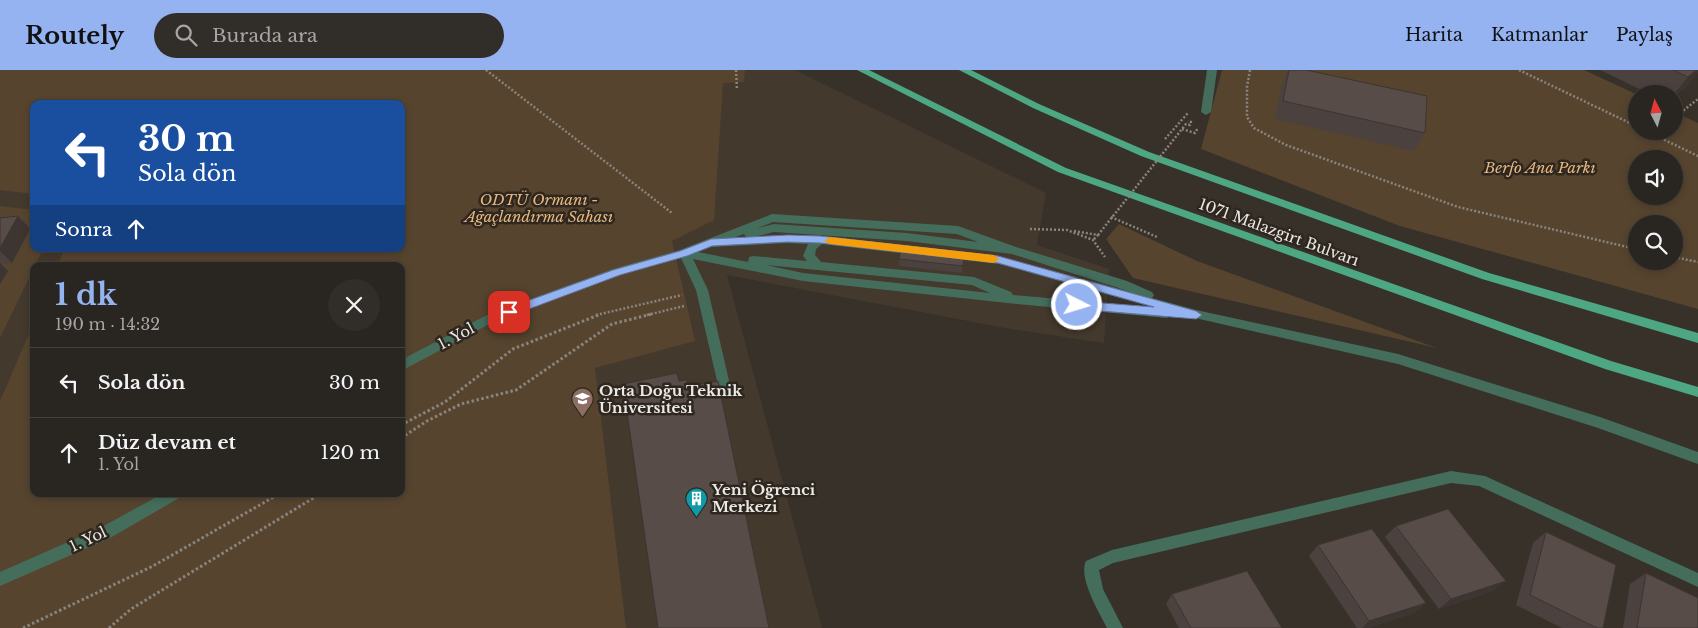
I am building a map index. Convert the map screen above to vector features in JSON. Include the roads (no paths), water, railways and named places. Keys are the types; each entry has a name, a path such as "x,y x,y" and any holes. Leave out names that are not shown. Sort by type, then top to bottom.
{"main road":[{"name":"1071 Malazgirt Bulvarı","path":"862,70 1062,170 1610,365 1698,392"},
{"name":"1071 Malazgirt Bulvarı","path":"964,70 1054,114 1154,158 1486,276 1698,338"}],"street":[{"path":"1206,112 1212,71"},
{"path":"711,243 774,228 907,237 1012,250 1124,284 1196,315"},
{"path":"711,243 779,239 820,240 998,260 1196,315 1398,358 1600,423 1698,458"},
{"path":"817,265 809,256 811,247 820,240"},
{"name":"1. Yol","path":"405,364 491,318 617,272 684,253 711,243"},
{"path":"998,260 1012,250"},
{"path":"684,253 803,277 1017,300 1196,315"},
{"path":"684,253 974,281 1017,300"},
{"path":"684,253 703,296 724,385"},
{"path":"1115,628 1096,590 1091,566 1112,557 1451,477 1480,480 1698,580"},
{"name":"1. Yol","path":"0,579 105,533 169,497"}],"place":[{"name":"Orta Doğu Teknik Üniversitesi","path":"583,418"},
{"name":"Yeni Öğrenci Merkezi","path":"696,517"}],"park label":[{"name":"Berfo Ana Parkı","path":"1540,167"},
{"name":"ODTÜ Ormanı - Ağaçlandırma Sahası","path":"539,208"}]}
